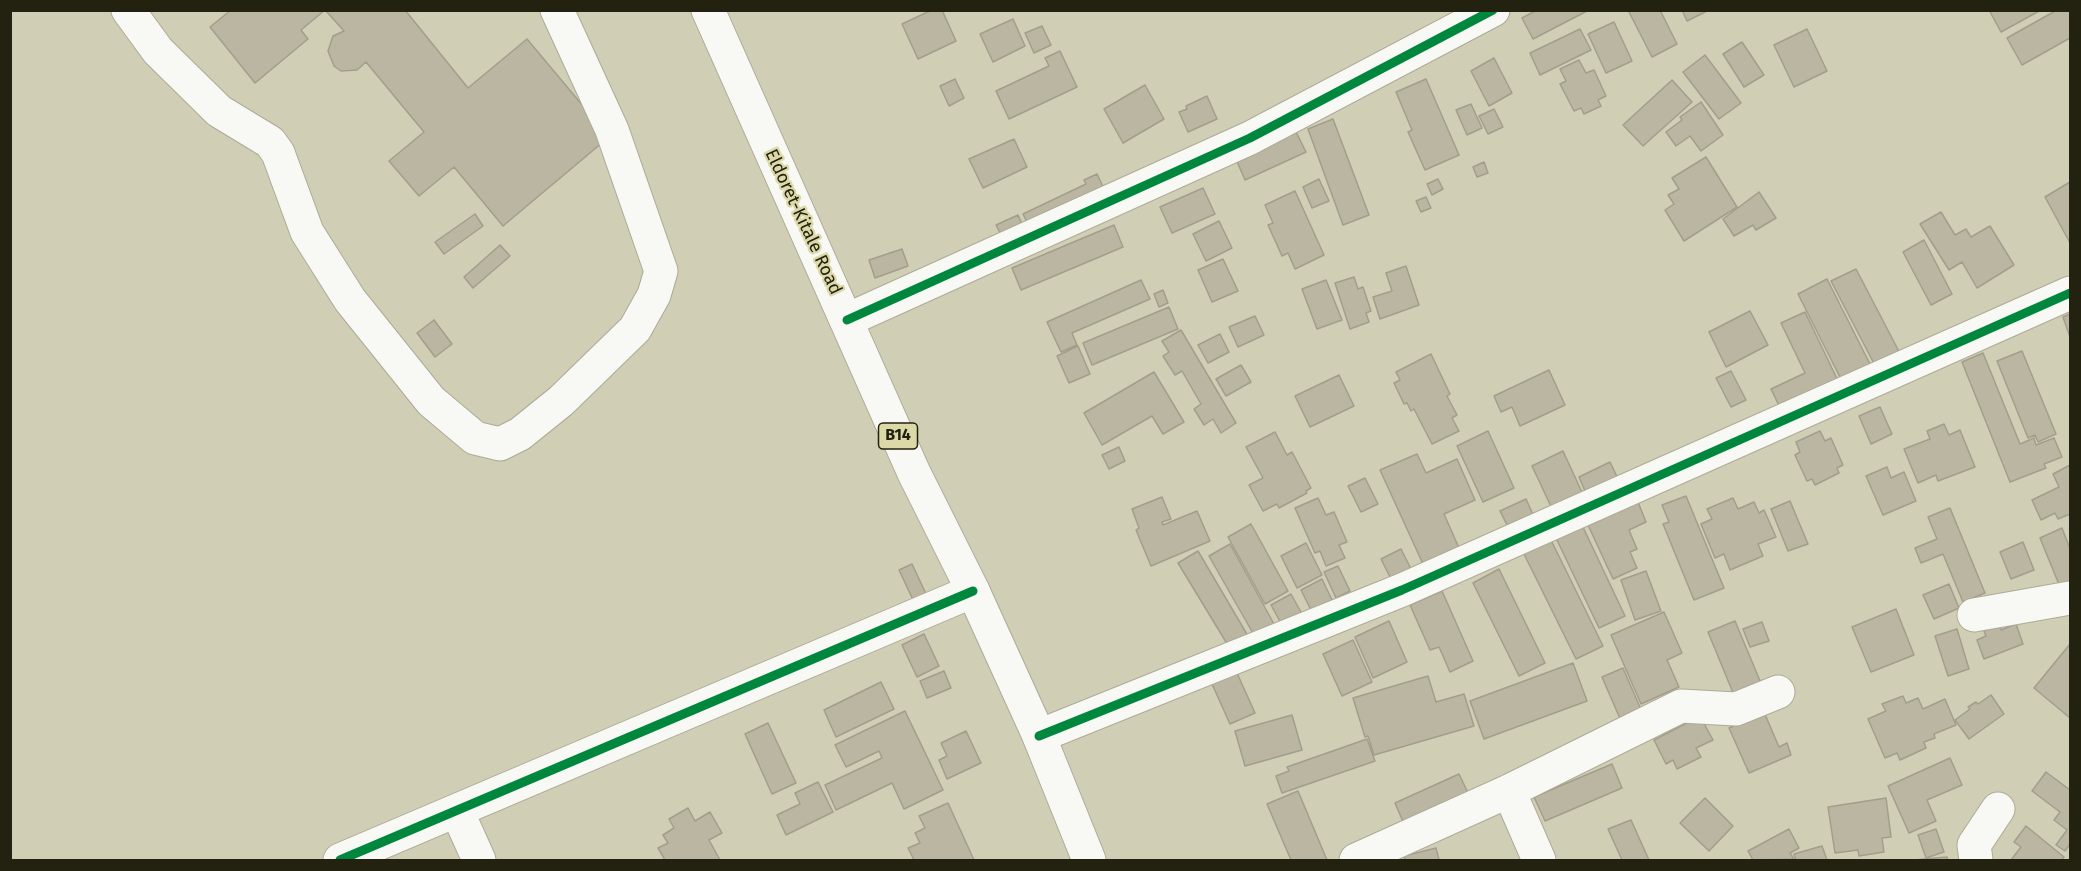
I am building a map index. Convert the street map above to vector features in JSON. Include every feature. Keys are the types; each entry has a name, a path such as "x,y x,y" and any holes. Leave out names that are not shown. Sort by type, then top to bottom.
{"main road":[{"path":"128,10 159,51 219,111 270,142 278,153 307,232 350,300 431,401 475,438 500,444 520,434 561,401 635,329 654,295 661,271 612,130 557,10"},
{"name":"Eldoret-Kitale Road","path":"708,10 914,473 973,591 1039,736 1089,861"},
{"path":"847,320 1250,138 1493,10"},
{"path":"1039,736 1402,590 2070,293"},
{"path":"340,861 973,591"},
{"path":"1974,615 2070,598"},
{"path":"1356,861 1509,791 1681,706 1736,709 1778,692"},
{"path":"1509,791 1539,861"},
{"path":"1976,861 1974,845 1998,809"},
{"path":"457,811 479,861"}],"building":[{"path":"231,10 325,10 301,30 308,39 255,83 210,27"},
{"path":"405,10 468,88 527,39 609,137 503,226 454,167 419,196 389,161 424,132 366,62 357,70 341,71 334,66 328,51 333,36 344,31 326,11"},
{"path":"932,10 942,10 956,41 918,59 902,24"},
{"path":"1537,10 1589,10 1533,39 1522,18"},
{"path":"1628,10 1660,10 1677,44 1652,57"},
{"path":"1682,10 1709,10 1687,21"},
{"path":"1989,10 2041,10 2001,32"},
{"path":"2057,10 2070,10 2070,38 2022,65 2007,38"},
{"path":"1013,19 1025,46 993,62 980,34"},
{"path":"1614,22 1632,61 1606,73 1588,34"},
{"path":"1042,26 1051,45 1034,53 1025,33"},
{"path":"1580,29 1591,50 1540,75 1530,53"},
{"path":"1807,29 1827,71 1794,87 1774,45"},
{"path":"1742,42 1764,75 1744,87 1723,54"},
{"path":"1060,51 1077,87 1009,119 996,91 1049,66 1045,58"},
{"path":"1705,55 1741,103 1719,119 1683,72"},
{"path":"1494,58 1512,93 1489,106 1471,71"},
{"path":"1579,60 1586,73 1594,70 1606,96 1598,100 1601,106 1584,114 1581,108 1574,111 1560,84 1566,81 1560,69"},
{"path":"955,79 964,98 949,106 940,86"},
{"path":"1426,79 1459,155 1425,170 1408,132 1412,130 1396,92"},
{"path":"1672,80 1692,102 1643,146 1623,125"},
{"path":"1145,85 1164,119 1123,143 1104,109"},
{"path":"1207,96 1217,119 1188,132 1179,112"},
{"path":"1701,102 1723,135 1701,151 1690,136 1676,146 1666,132 1682,120 1680,117"},
{"path":"1471,104 1482,128 1467,135 1456,110"},
{"path":"1494,109 1503,127 1488,134 1479,116"},
{"path":"1333,119 1369,215 1343,225 1308,129"},
{"path":"1295,130 1306,152 1245,180 1235,157"},
{"path":"1014,139 1027,167 983,188 969,159"},
{"path":"1706,157 1737,207 1684,241 1665,210 1674,204 1668,195 1679,189 1672,178"},
{"path":"1484,162 1488,173 1477,177 1473,167"},
{"path":"1097,174 1106,193 1030,228 1023,214 1086,184 1084,180"},
{"path":"1319,179 1329,201 1312,208 1303,187"},
{"path":"1438,179 1443,189 1432,195 1427,184"},
{"path":"2070,182 2070,243 2045,197"},
{"path":"1203,188 1215,214 1172,233 1160,207"},
{"path":"1295,191 1324,255 1295,269 1288,253 1282,256 1268,225 1273,223 1265,205"},
{"path":"1759,192 1776,218 1756,230 1753,225 1734,236 1723,219"},
{"path":"1426,197 1431,208 1421,212 1416,201"},
{"path":"1941,212 1955,235 1966,229 1971,237 1990,226 2014,265 1977,288 1962,262 1949,270 1920,224"},
{"path":"475,214 483,226 444,254 435,242"},
{"path":"1018,215 1025,231 1004,241 996,225"},
{"path":"1219,221 1232,248 1206,261 1193,234"},
{"path":"1114,225 1123,247 1021,290 1012,268"},
{"path":"1924,240 1952,294 1931,305 1903,252"},
{"path":"500,245 510,256 473,288 464,277"},
{"path":"902,249 908,266 875,278 869,260"},
{"path":"1223,259 1238,291 1212,302 1198,270"},
{"path":"1406,266 1419,305 1380,319 1373,297 1392,291 1386,273"},
{"path":"1856,269 1905,363 1880,375 1831,281"},
{"path":"1354,277 1358,289 1363,287 1371,311 1366,313 1369,322 1350,329 1335,283"},
{"path":"1827,279 1875,374 1846,389 1798,294"},
{"path":"1141,280 1150,299 1072,333 1077,345 1061,352 1047,322"},
{"path":"1326,280 1342,320 1317,329 1302,289"},
{"path":"1163,290 1168,303 1159,307 1154,294"},
{"path":"1169,307 1178,329 1092,365 1083,343"},
{"path":"1750,311 1768,345 1726,367 1709,332"},
{"path":"1805,312 1840,385 1782,412 1771,389 1805,373 1781,323"},
{"path":"2070,314 2070,337 2063,317"},
{"path":"1255,316 1264,335 1238,347 1229,327"},
{"path":"434,320 452,344 435,357 417,333"},
{"path":"1181,330 1236,423 1221,433 1213,419 1204,425 1194,409 1201,404 1182,371 1175,375 1163,356 1169,352 1162,341"},
{"path":"1220,334 1229,352 1208,363 1198,345"},
{"path":"1078,346 1090,374 1069,383 1057,356"},
{"path":"2022,351 2056,434 2038,442 2035,435 2028,438 1997,361"},
{"path":"1983,353 2020,444 2034,438 2036,445 2054,438 2062,457 2044,464 2046,468 2010,482 1962,362"},
{"path":"1431,354 1450,394 1447,396 1457,415 1452,418 1459,431 1432,444 1414,409 1411,411 1407,403 1404,404 1394,383 1400,380 1396,372"},
{"path":"1241,365 1251,382 1226,396 1216,379"},
{"path":"1549,370 1565,405 1520,426 1512,407 1501,412 1494,396"},
{"path":"1731,371 1746,400 1731,407 1716,378"},
{"path":"1154,372 1184,422 1163,434 1152,416 1102,445 1084,413"},
{"path":"1339,375 1354,406 1310,427 1295,396"},
{"path":"1880,407 1892,434 1871,444 1859,416"},
{"path":"1944,424 1949,435 1960,430 1975,467 1938,481 1936,475 1918,483 1904,449 1930,439 1927,431"},
{"path":"1488,431 1514,488 1483,502 1457,446"},
{"path":"1820,431 1825,441 1831,438 1843,465 1837,468 1839,473 1815,485 1812,479 1807,481 1795,455 1800,452 1796,442"},
{"path":"1275,432 1287,455 1292,452 1311,488 1306,491 1307,493 1279,508 1277,504 1263,511 1249,485 1263,478 1246,447"},
{"path":"1119,447 1125,461 1109,469 1102,455"},
{"path":"1563,451 1586,501 1555,515 1532,466"},
{"path":"1417,454 1426,473 1457,459 1475,500 1444,514 1459,548 1423,564 1380,470"},
{"path":"1610,462 1620,483 1588,498 1579,477"},
{"path":"2070,465 2070,514 2058,519 2055,513 2041,520 2032,500 2059,487 2053,474"},
{"path":"1887,467 1891,478 1904,472 1916,501 1883,515 1866,476"},
{"path":"1365,478 1378,504 1361,512 1348,486"},
{"path":"1686,496 1724,588 1694,600 1663,524 1669,522 1662,505"},
{"path":"1162,497 1171,519 1162,522 1163,525 1197,511 1210,541 1151,566 1136,530 1139,528 1132,509"},
{"path":"1318,498 1326,515 1334,512 1347,542 1339,545 1345,558 1326,566 1320,551 1315,553 1295,508"},
{"path":"1733,498 1738,509 1754,502 1759,513 1764,510 1776,537 1758,544 1763,556 1730,570 1724,554 1715,558 1701,524 1712,519 1707,509"},
{"path":"1526,499 1535,519 1510,531 1500,511"},
{"path":"1790,501 1808,544 1788,551 1771,509"},
{"path":"1638,502 1646,522 1629,530 1637,549 1630,552 1637,568 1613,579 1588,525"},
{"path":"1950,508 1985,593 1963,602 1943,554 1921,563 1915,548 1937,539 1928,517"},
{"path":"1251,524 1288,591 1265,604 1228,537"},
{"path":"1582,525 1625,616 1599,628 1556,538"},
{"path":"2062,528 2070,549 2070,583 2060,587 2040,538"},
{"path":"1551,540 1603,646 1576,659 1524,554"},
{"path":"2023,542 2034,570 2011,579 2000,552"},
{"path":"1306,543 1322,575 1297,588 1281,556"},
{"path":"1230,544 1274,624 1254,635 1209,556"},
{"path":"1401,549 1412,571 1392,581 1381,559"},
{"path":"1198,551 1248,636 1229,647 1178,563"},
{"path":"912,564 927,596 914,602 899,570"},
{"path":"1338,566 1350,591 1336,598 1324,572"},
{"path":"1499,569 1545,663 1519,676 1473,583"},
{"path":"1646,571 1661,611 1635,620 1621,580"},
{"path":"1322,579 1332,600 1311,610 1301,590"},
{"path":"1949,584 1959,608 1934,619 1923,595"},
{"path":"1442,591 1473,661 1450,672 1439,647 1430,650 1410,605"},
{"path":"1291,594 1302,614 1282,625 1271,605"},
{"path":"1896,609 1914,655 1871,672 1852,627"},
{"path":"1664,612 1682,653 1667,660 1679,687 1641,704 1611,635"},
{"path":"1389,621 1407,662 1373,678 1355,637"},
{"path":"1735,621 1763,688 1736,700 1708,632"},
{"path":"1762,622 1769,641 1750,647 1743,629"},
{"path":"2016,624 2023,644 1984,659 1977,640 1986,636 1984,631 1999,625 2001,630"},
{"path":"1957,629 1969,669 1948,676 1935,636"},
{"path":"924,634 939,666 917,677 902,645"},
{"path":"1353,640 1372,682 1342,696 1323,654"},
{"path":"2070,644 2070,718 2034,688"},
{"path":"1573,663 1587,701 1484,739 1470,701"},
{"path":"1623,668 1642,712 1621,721 1602,677"},
{"path":"944,671 951,688 927,698 920,681"},
{"path":"1237,673 1255,713 1230,724 1212,684"},
{"path":"1428,676 1436,702 1464,694 1474,726 1374,755 1368,736 1365,737 1353,698"},
{"path":"881,682 894,709 836,737 824,710"},
{"path":"1991,695 2004,714 1969,739 1955,720 1970,709 1968,707 1976,702 1978,704"},
{"path":"1903,696 1906,703 1918,698 1923,709 1945,699 1956,725 1934,734 1935,738 1924,742 1926,748 1900,760 1897,753 1885,758 1868,719 1886,711 1882,704"},
{"path":"905,711 943,790 904,809 892,783 836,810 825,785 882,758 879,751 846,767 835,745"},
{"path":"1764,712 1779,747 1787,743 1791,755 1749,773 1729,728"},
{"path":"1292,715 1302,750 1245,766 1235,731"},
{"path":"1700,716 1713,740 1696,748 1701,757 1677,769 1673,760 1666,764 1654,740"},
{"path":"768,723 796,783 772,794 745,734"},
{"path":"966,731 981,763 947,779 939,760 947,756 941,743"},
{"path":"1367,739 1375,761 1282,793 1276,776 1289,771 1287,767"},
{"path":"1950,758 1962,785 1927,800 1936,821 1909,833 1888,786"},
{"path":"1612,764 1622,788 1545,821 1534,797"},
{"path":"2046,772 2070,790 2070,844 2065,851 2056,845 2067,830 2054,820 2060,812 2032,791"},
{"path":"1459,774 1469,795 1404,824 1395,803"},
{"path":"818,782 833,812 786,835 777,815 800,804 795,793"},
{"path":"1298,791 1327,860 1291,860 1267,804"},
{"path":"1705,798 1733,826 1709,851 1680,823"},
{"path":"1886,798 1891,837 1882,838 1884,852 1859,856 1858,850 1835,853 1828,807"},
{"path":"948,803 974,860 914,860 908,848 920,843 915,833 925,828 919,816"},
{"path":"688,808 695,821 710,812 722,833 709,840 720,860 665,860 658,848 668,843 663,835 674,828 669,819"},
{"path":"1631,820 1649,860 1622,860 1608,829"},
{"path":"2026,826 2064,857 2062,860 2011,860 2021,847 2014,842"},
{"path":"1789,829 1799,848 1790,853 1794,859 1753,860 1748,851"},
{"path":"1936,829 1944,852 1926,858 1918,835"},
{"path":"1822,846 1827,860 1796,860 1794,854"},
{"path":"1436,848 1439,860 1405,860 1404,856"},
{"path":"1947,857 1948,860 1914,860"}],"cycle path":[{"path":"847,320 1250,138 1493,10"},
{"path":"1039,736 1402,590 2070,293"},
{"path":"340,860 973,591"}]}
